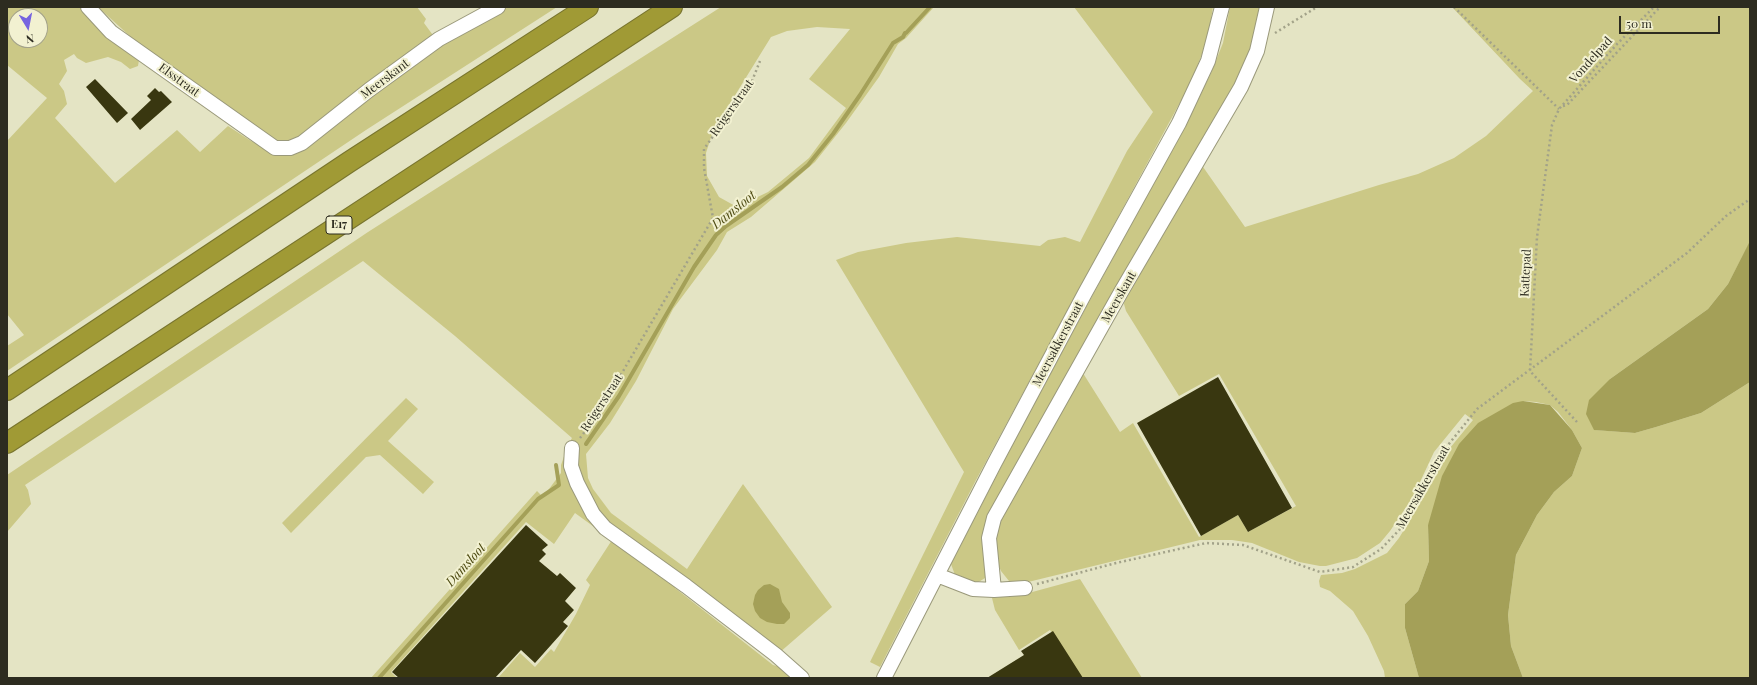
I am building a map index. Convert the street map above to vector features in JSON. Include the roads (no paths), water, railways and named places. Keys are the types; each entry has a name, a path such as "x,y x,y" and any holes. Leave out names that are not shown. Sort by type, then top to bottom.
{"highway":[{"path":"7,390 349,162 588,7"},
{"name":"E17","path":"7,443 672,7"}],"street":[{"name":"Elsstraat","path":"88,7 111,32 274,148"},
{"name":"Meerskant","path":"274,148 290,148 302,143 369,90 439,39 498,7"},
{"name":"Meersakkerstraat","path":"884,678 1085,293 1179,123 1208,61 1222,7"},
{"name":"Meerskant","path":"994,590 988,538 994,518 1121,292 1241,87 1257,51 1267,7"},
{"path":"572,448 571,466 577,483 593,514 605,528 680,582 776,655 802,678"},
{"path":"937,575 973,589 994,590 1025,588"}],"waterway":[{"name":"Damsloot","path":"906,33 930,7"},
{"name":"Damsloot","path":"586,444 619,396 694,267 716,235 726,226 782,187 808,165 833,134 893,43 903,37 905,33"},
{"name":"Damsloot","path":"379,678 538,499 559,485 556,465"}]}
